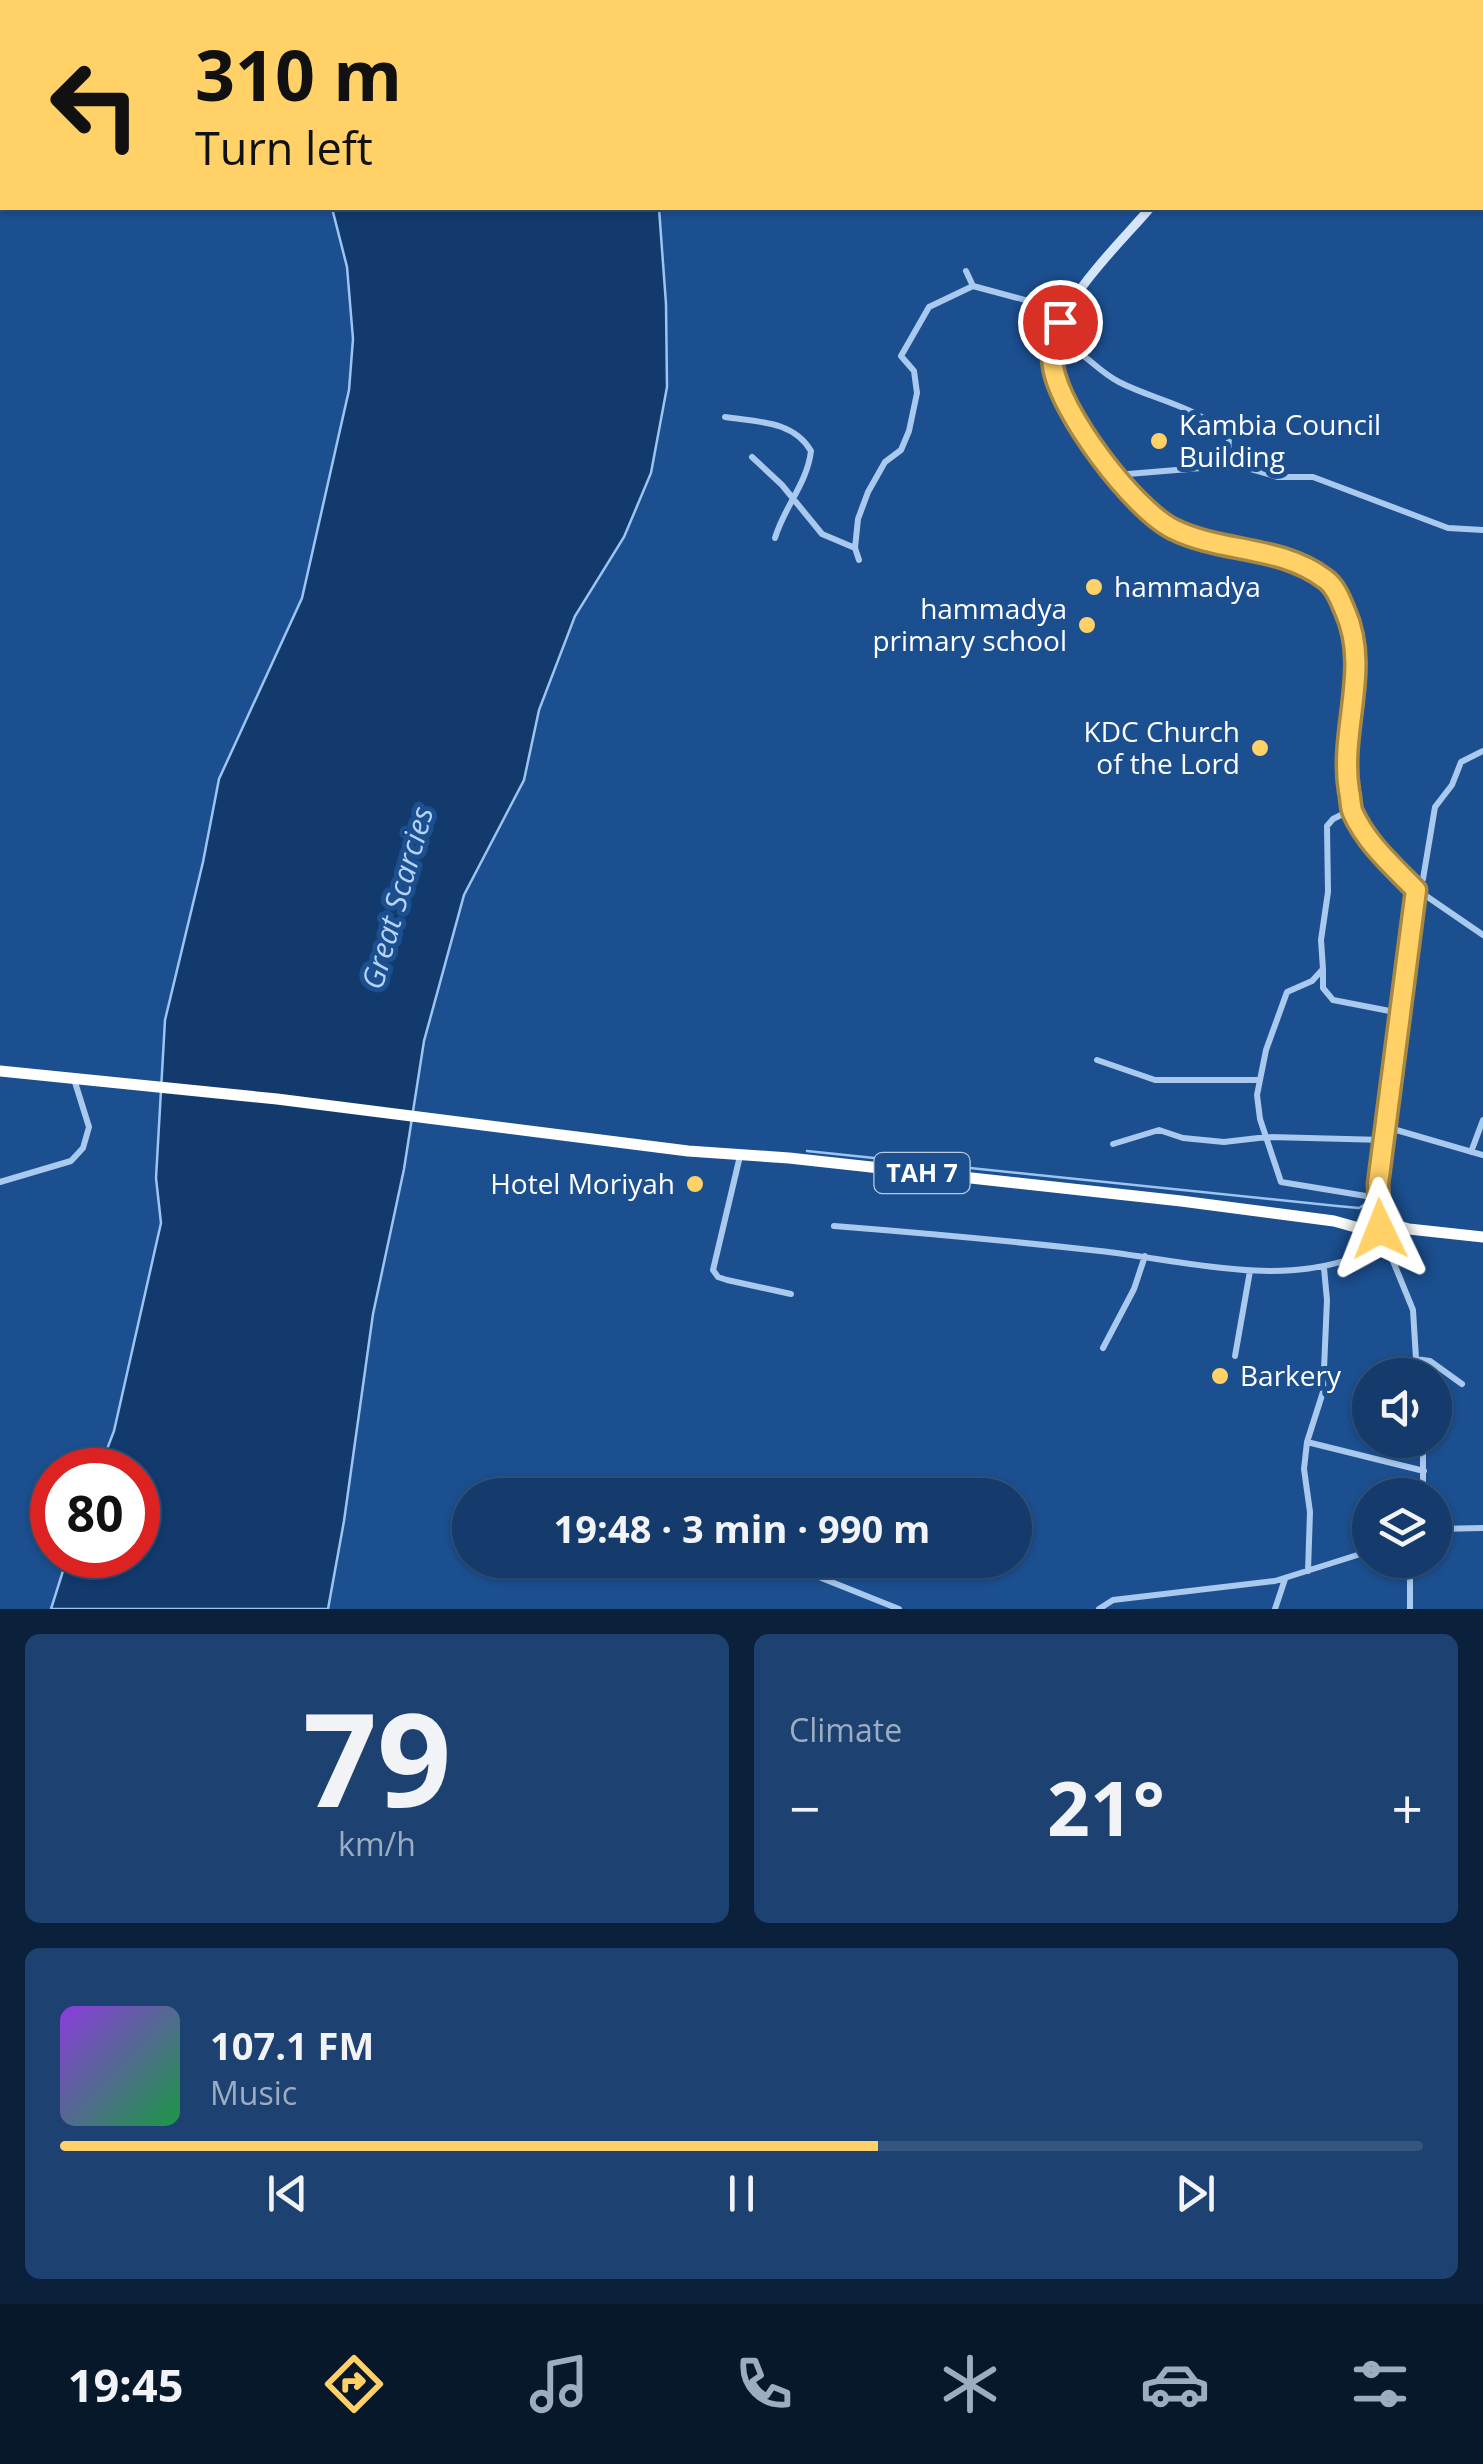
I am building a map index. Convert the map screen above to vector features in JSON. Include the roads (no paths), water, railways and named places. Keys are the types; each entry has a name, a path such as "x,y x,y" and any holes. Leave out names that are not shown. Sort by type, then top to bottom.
{"highway":[{"name":"TAH 7","path":"0,1071 123,1082 740,1156 1161,1199 1334,1221 1343,1218 1400,1233 1409,1229 1483,1237"}],"main road":[{"path":"1148,210 1064,315 1053,339 1052,365 1057,384 1082,428 1114,475 1155,518 1178,531 1280,556 1328,580 1349,619 1358,652 1346,777 1351,810 1373,846 1416,890 1373,1224"},
{"path":"1373,1224 1372,1197 1378,1184"}],"street":[{"path":"966,271 973,286"},
{"path":"859,560 854,548 858,519 868,492 884,462 902,450 909,431 917,393 914,371 902,356 930,306 973,286 1044,305 1064,315"},
{"path":"1053,339 1082,352 1116,381 1194,412 1218,426 1229,438 1228,454 1220,466"},
{"path":"725,418 786,427 806,442 811,451 809,466 775,538"},
{"path":"752,457 822,534 854,548"},
{"path":"1114,475 1220,466 1255,468 1278,478 1313,477 1448,528 1483,530"},
{"path":"1483,751 1461,762 1452,785 1435,807 1423,879 1416,890 1483,935"},
{"path":"1351,810 1332,819 1327,826 1328,892 1321,940 1323,988 1333,1000 1400,1013"},
{"path":"1323,969 1312,981 1287,992 1259,1080 1260,1120 1281,1182 1372,1197"},
{"path":"1097,1060 1155,1080 1259,1080"},
{"path":"0,1182 71,1161 83,1148 89,1127 74,1077"},
{"path":"1471,1152 1483,1120"},
{"path":"1386,1127 1483,1155"},
{"path":"1113,1144 1159,1130 1183,1138 1224,1142 1267,1137 1384,1140"},
{"path":"740,1156 713,1270 727,1280 792,1294"},
{"path":"1373,1224 1413,1310 1416,1358"},
{"path":"834,1226 1145,1256 1250,1271 1324,1268 1350,1260"},
{"path":"1103,1348 1134,1289 1145,1256"},
{"path":"1308,1571 1310,1512 1304,1468 1307,1442 1322,1392 1324,1268"},
{"path":"1236,1356 1250,1271"},
{"path":"1452,1377 1462,1384"},
{"path":"1307,1442 1424,1471"},
{"path":"1424,1458 1424,1478"},
{"path":"1452,1529 1483,1528"},
{"path":"1098,1609 1113,1600 1286,1578 1352,1557"},
{"path":"822,1578 900,1609"},
{"path":"1275,1609 1286,1578"},
{"path":"1410,1578 1410,1609"},
{"path":"1157,1595 1159,1609"}],"water":[{"name":"Great Scarcies","path":"333,210 659,210 667,387 651,473 624,537 575,616 539,710 524,780 464,895 424,1041 404,1169 373,1314 328,1609 51,1609 61,1578 160,1578 160,1448 107,1448 161,1223 156,1178 165,1020 219,779 302,598 349,390 353,339 347,267"}],"waterway":[{"path":"807,1151 1337,1206 1359,1208 1367,1203"}],"place":[{"name":"Kambia Council Building","path":"1159,441"},
{"name":"hammadya","path":"1094,587"},
{"name":"hammadya primary school","path":"1087,625"},
{"name":"KDC Church of the Lord","path":"1260,748"},
{"name":"Hotel Moriyah","path":"695,1184"},
{"name":"Barkery","path":"1220,1376"}]}
